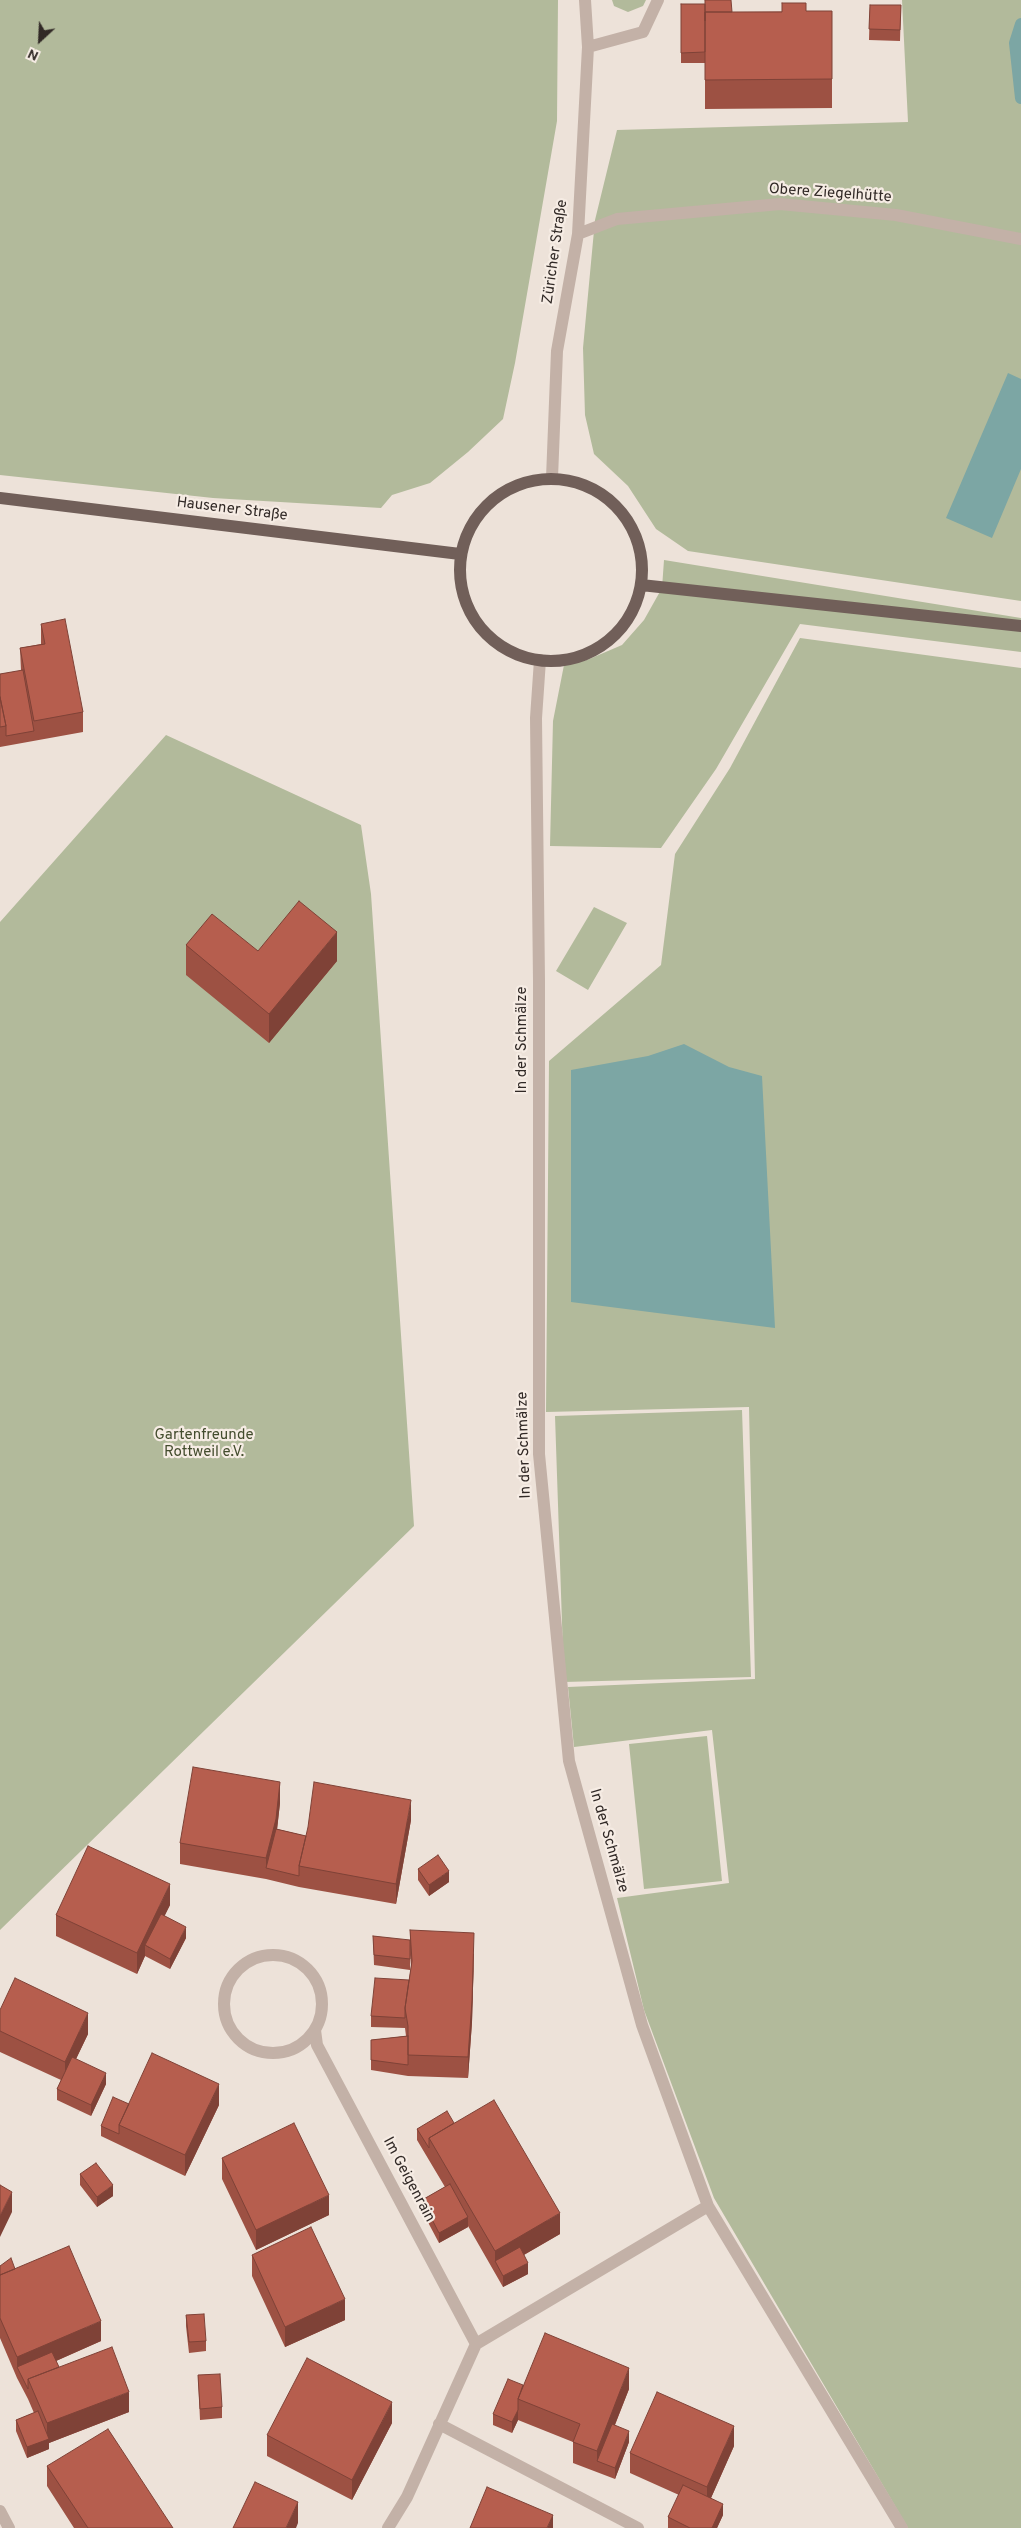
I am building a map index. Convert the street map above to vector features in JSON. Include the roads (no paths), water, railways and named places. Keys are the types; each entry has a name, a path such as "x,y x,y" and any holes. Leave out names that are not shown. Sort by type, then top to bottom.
{"main road":[{"path":"552,478 583,484 610,500 630,524 641,554 641,585 633,611 616,634 594,650 568,659 540,660 516,654 495,642 477,624 465,602 460,578 460,554 472,524 492,499 520,483 552,478"},
{"name":"Hausener Straße","path":"0,498 460,554"},
{"path":"641,585 1021,626"}],"street":[{"name":"Züricher Straße","path":"552,478 557,351 578,234 588,47 585,0"},
{"path":"588,47 643,32 658,0"},
{"name":"Obere Ziegelhütte","path":"578,234 617,219 780,204 896,215 1021,239"},
{"name":"In der Schmälze","path":"540,660 536,718 539,981 539,1454 568,1761 642,2025 708,2206 902,2528"},
{"path":"275,1955 292,1959 306,1967 317,1981 322,1997 322,2015 315,2030 305,2042 292,2050 277,2053 262,2052 247,2046 235,2036 227,2022 224,2008 225,1992 231,1978 243,1965 258,1958 275,1955"},
{"name":"Im Geigenrain","path":"315,2030 317,2045 476,2344"},
{"path":"388,2528 407,2497 476,2344 708,2206"},
{"path":"439,2424 638,2528"},
{"path":"0,2511 9,2528"}],"water":[{"path":"1008,373 1021,379 1021,469 992,538 946,518"},
{"path":"684,1044 729,1067 762,1076 775,1328 571,1302 571,1070 648,1056"}],"waterway":[{"path":"1021,24 1015,43 1021,98"}],"park label":[{"name":"Gartenfreunde Rottweil e.V.","path":"204,1444"}]}
